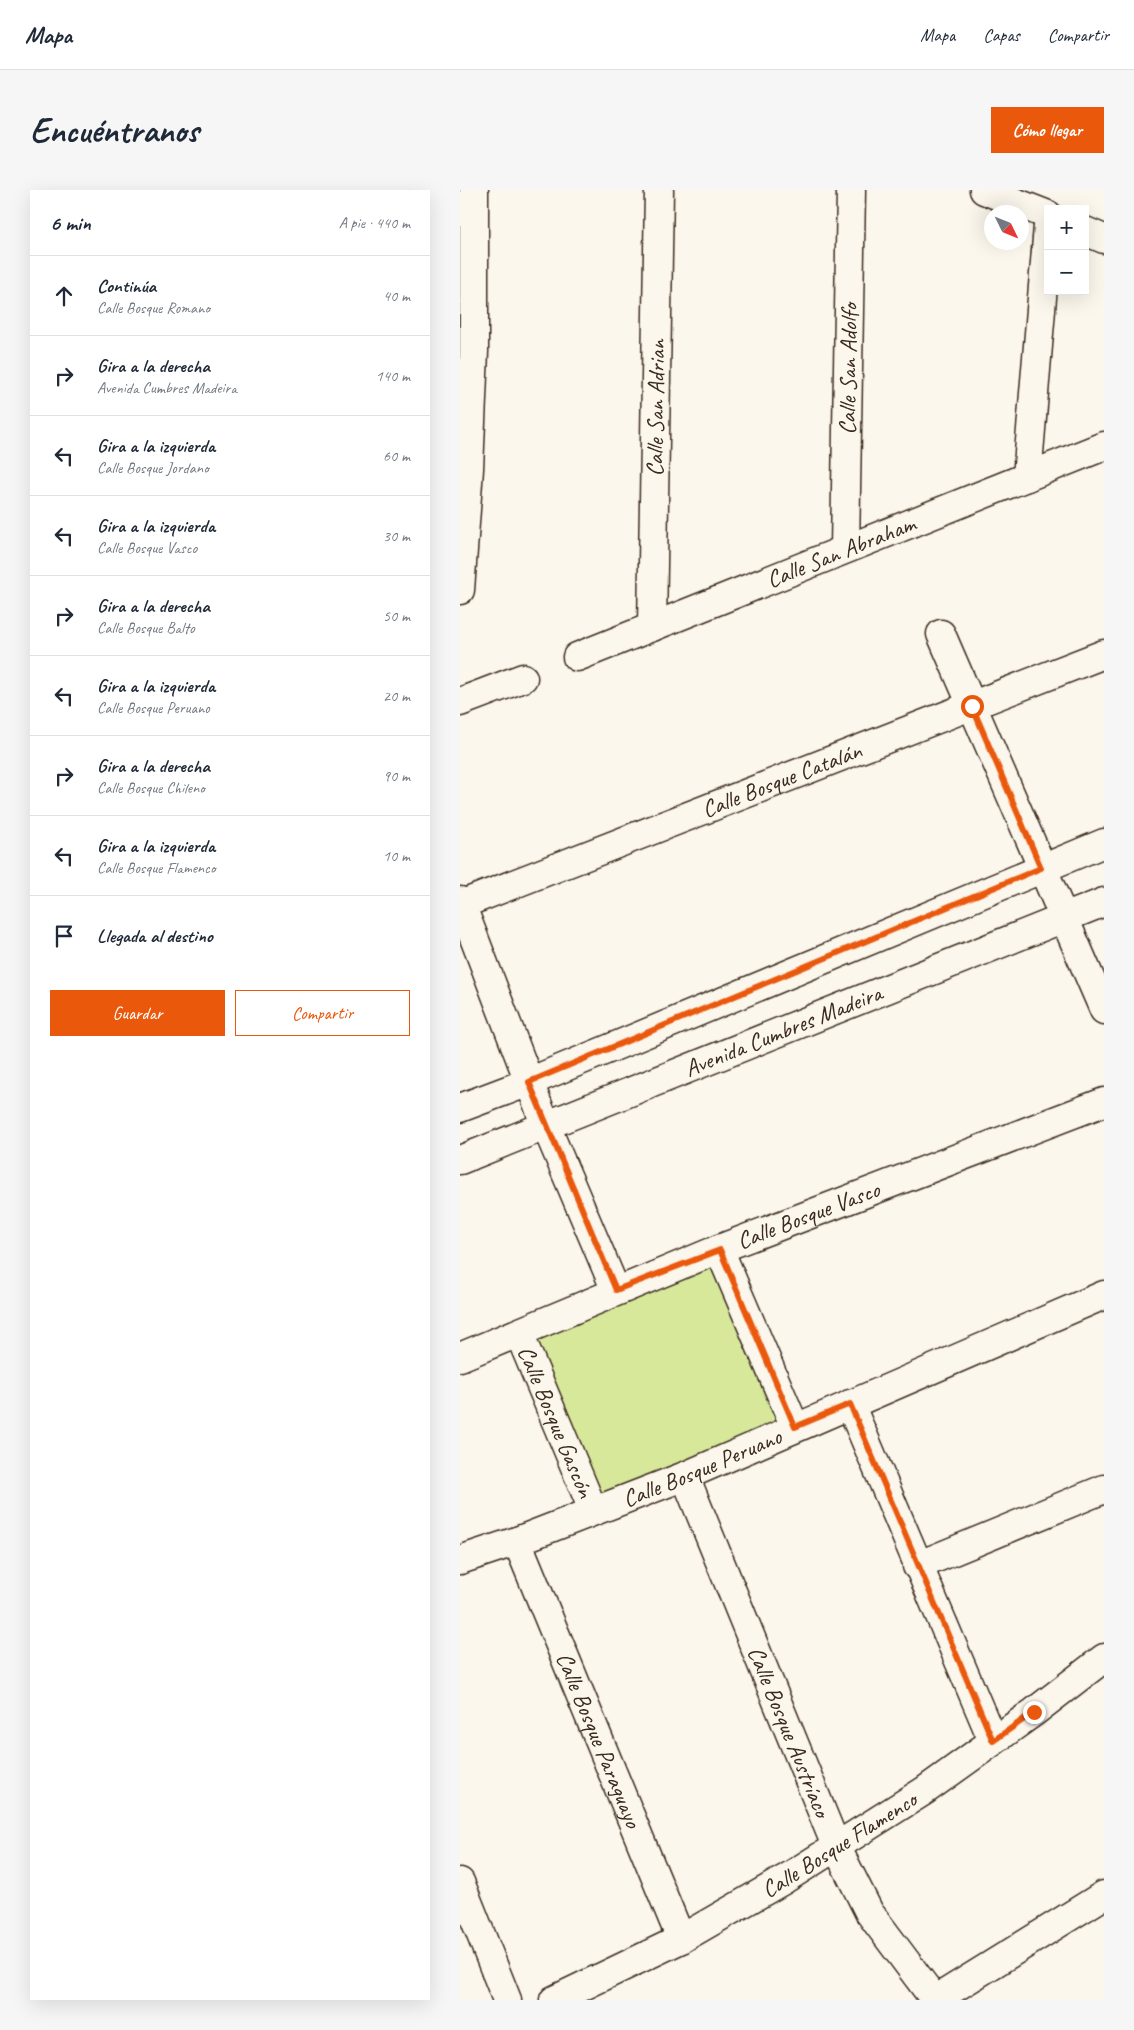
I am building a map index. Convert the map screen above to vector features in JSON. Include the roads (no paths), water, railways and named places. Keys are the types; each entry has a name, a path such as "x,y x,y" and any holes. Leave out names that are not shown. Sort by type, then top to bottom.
{"street":[{"path":"460,590 469,469 474,351 474,190"},
{"name":"Calle San Adrian","path":"652,626 659,190"},
{"name":"Calle San Adolfo","path":"844,549 851,190"},
{"path":"984,190 1044,213"},
{"path":"1089,233 1104,240"},
{"path":"1027,477 1046,250"},
{"name":"Calle San Abraham","path":"578,657 1104,446"},
{"path":"941,634 1104,1010"},
{"name":"Calle Bosque Catalán","path":"460,904 1104,654"},
{"path":"460,702 523,678"},
{"name":"Avenida Cumbres Madeira","path":"460,1108 529,1082 1104,843"},
{"name":"Avenida Cumbres Madeira","path":"460,1160 1104,902"},
{"path":"460,904 546,1126 616,1290"},
{"name":"Calle Bosque Vasco","path":"460,1356 519,1333 616,1290 1104,1102"},
{"path":"720,1250 795,1427"},
{"name":"Calle Bosque Peruano","path":"460,1560 517,1541 685,1476 795,1427 1104,1296"},
{"name":"Calle Bosque Gascón","path":"519,1333 593,1510"},
{"path":"850,1404 917,1566 993,1741"},
{"name":"Calle Bosque Austríaco","path":"685,1476 836,1846 869,1912 935,2000"},
{"path":"917,1566 1104,1489"},
{"name":"Calle Bosque Paraguayo","path":"517,1541 681,1939"},
{"name":"Calle Bosque Flamenco","path":"554,2000 681,1939 785,1879 924,1791 1104,1658"},
{"path":"460,1882 507,2000"},
{"path":"935,2000 1102,1900"}]}
